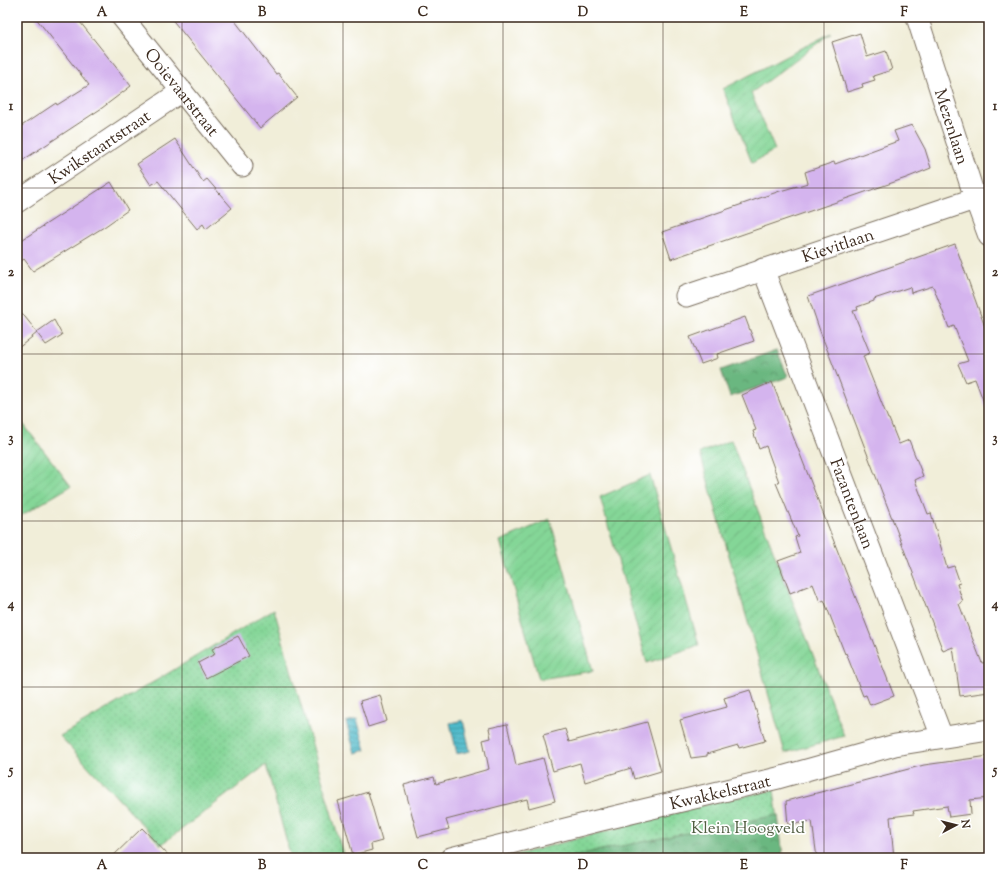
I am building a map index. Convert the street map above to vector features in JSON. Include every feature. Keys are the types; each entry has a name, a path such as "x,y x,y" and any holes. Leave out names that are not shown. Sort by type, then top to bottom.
{"street":[{"name":"Ooievaarstraat","path":"122,17 242,166"},
{"name":"Mezenlaan","path":"918,17 982,196 989,236"},
{"name":"Kwikstaartstraat","path":"17,202 182,91"},
{"name":"Kievitlaan","path":"686,296 982,196"},
{"name":"Fazantenlaan","path":"763,269 942,737"},
{"name":"Kwakkelstraat","path":"451,858 597,821 778,778 895,745 989,730"}],"green space":[{"path":"831,33 751,93 775,150 752,163 723,89"},
{"path":"777,350 788,377 730,397 721,370"},
{"path":"17,416 71,486 17,518"},
{"path":"731,440 844,736 785,753 700,453"},
{"path":"650,475 699,645 647,663 600,497"},
{"path":"550,519 593,671 539,679 500,541"},
{"path":"274,609 344,858 291,858 266,765 161,845 60,736 157,680"},
{"name":"Klein Hoogveld","path":"774,790 783,858 504,858 720,801"},
{"path":"778,815 783,858 572,858 571,856"}],"water":[{"path":"357,719 366,750 355,753 346,722"},
{"path":"463,720 470,751 457,754 450,723"}],"building":[{"path":"35,17 76,17 131,86 102,108 17,164 17,129 56,103 57,105 89,85"},
{"path":"170,17 232,17 276,74 278,73 297,97 260,128"},
{"path":"860,33 867,57 886,51 892,70 873,76 875,80 862,84 863,87 847,92 832,42"},
{"path":"912,125 925,149 931,168 671,259 662,232 780,191 808,183 805,172 834,162 835,164 898,141 894,131"},
{"path":"175,139 203,182 207,179 232,208 206,229 203,224 197,229 158,181 151,185 137,164"},
{"path":"111,182 128,210 104,227 33,271 24,259 17,264 17,243"},
{"path":"955,244 989,338 989,413 975,379 966,382 958,364 968,361 954,326 949,328 933,286 911,293 910,287 874,299 874,301 857,307 858,310 853,311 870,353 863,356 888,419 899,444 909,440 923,476 915,480 928,514 931,513 947,568 954,566 960,583 957,584 963,602 959,604 982,663 989,662 989,692 960,696 953,647 943,651 820,331 808,296"},
{"path":"17,307 37,332 54,320 62,335 46,345 37,333 17,349"},
{"path":"745,317 754,341 717,354 718,358 701,364 690,337"},
{"path":"772,382 894,696 870,705 866,695 863,696 824,600 820,602 813,584 790,593 778,561 800,553 795,537 798,536 776,483 779,482 766,446 759,449 753,431 756,430 742,395"},
{"path":"238,636 249,656 206,678 198,663 215,654 212,649"},
{"path":"750,690 765,741 739,748 738,745 707,754 707,756 691,758 680,720 727,707 724,698"},
{"path":"380,695 387,721 368,727 360,701"},
{"path":"647,722 661,771 634,779 631,768 585,782 580,763 553,771 543,735 565,729 569,742"},
{"path":"507,724 516,765 543,758 555,801 529,808 527,799 446,820 449,829 418,837 404,785 434,777 436,784 489,769 483,740 491,738 489,728"},
{"path":"989,756 989,798 970,800 971,814 949,817 947,806 913,811 914,814 890,817 894,858 817,858 812,821 788,825 786,801 924,765"},
{"path":"368,792 382,841 371,844 372,850 353,855 338,801"},
{"path":"142,828 171,858 111,858"}]}
